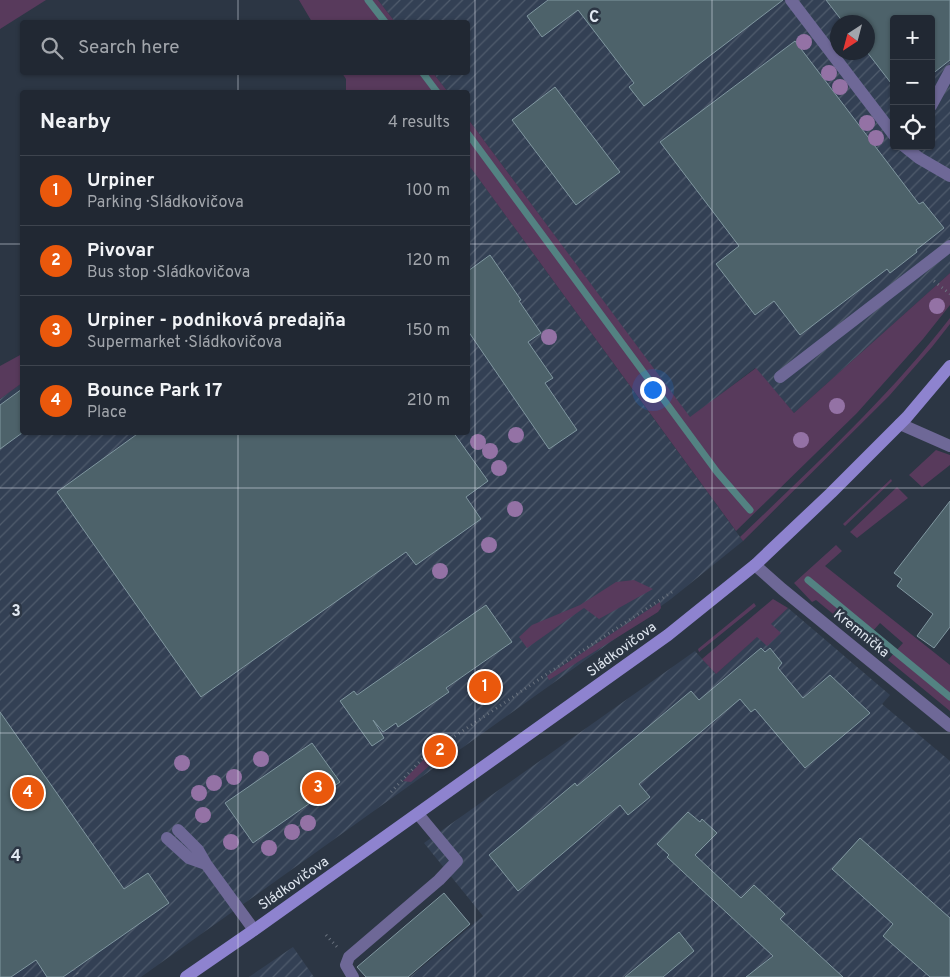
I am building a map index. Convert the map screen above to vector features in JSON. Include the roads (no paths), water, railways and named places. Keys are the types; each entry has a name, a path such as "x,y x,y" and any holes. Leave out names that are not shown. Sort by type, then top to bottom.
{"main road":[{"path":"900,424 950,366"},
{"name":"Sládkovičova","path":"186,977 668,635 755,565 900,424"}],"lane":[{"path":"791,0 890,130"},
{"path":"932,105 950,71"},
{"path":"910,150 950,176"},
{"path":"780,378 950,246"},
{"path":"900,424 950,446"},
{"name":"Kremnička","path":"755,565 950,726"},
{"path":"353,977 346,965 349,957 440,880 457,861 418,814"},
{"path":"172,834 189,858 206,864 254,930"}],"waterway":[{"path":"368,0 383,20"},
{"path":"424,75 436,90"},
{"path":"470,137 717,472 750,510"},
{"path":"808,580 950,697"}],"place":[{"name":"Urpiner","path":"485,687"},
{"name":"Pivovar","path":"440,751"},
{"name":"Urpiner - podniková predajňa","path":"318,788"},
{"name":"Bounce Park 17","path":"28,793"}]}
